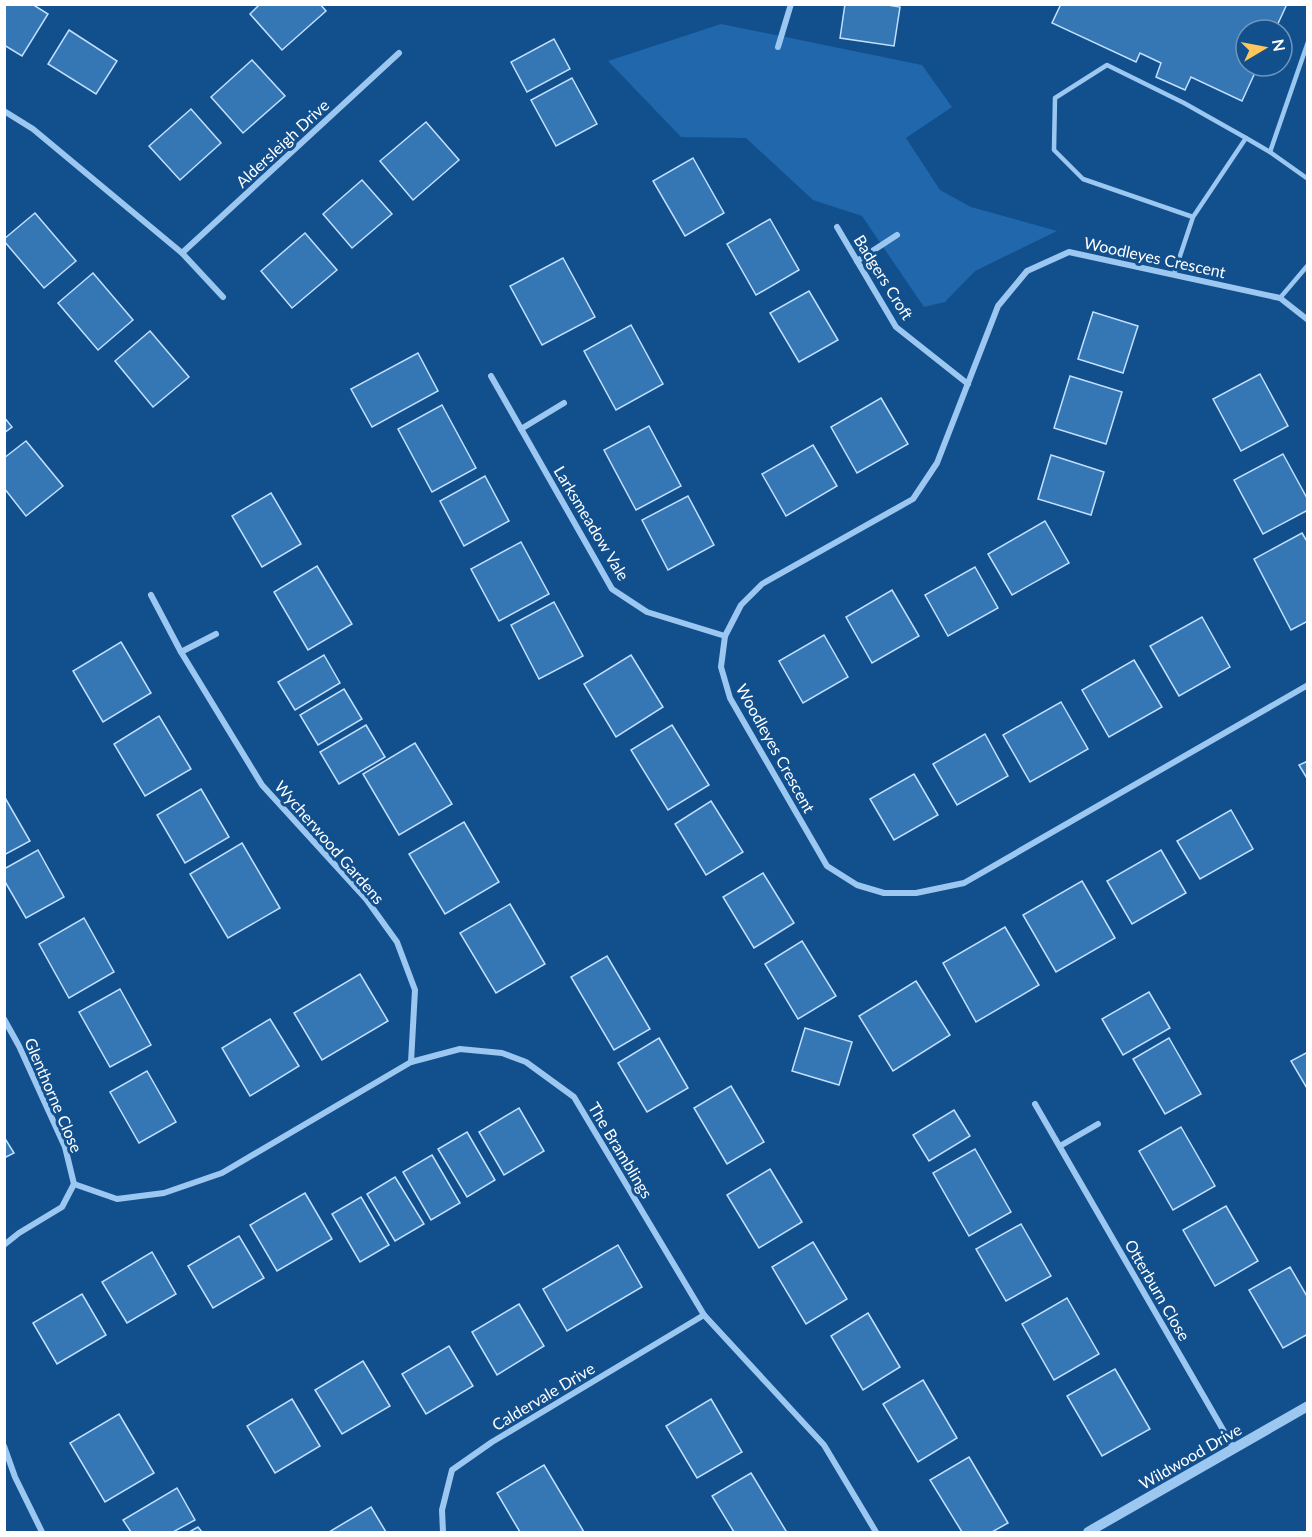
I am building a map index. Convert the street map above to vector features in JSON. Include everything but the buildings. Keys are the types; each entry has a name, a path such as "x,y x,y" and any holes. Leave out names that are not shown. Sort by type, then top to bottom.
{"street":[{"path":"778,47 791,4"},
{"name":"Aldersleigh Drive","path":"182,253 399,53"},
{"path":"4,111 33,129 182,253 223,297"},
{"name":"Badgers Croft","path":"837,227 896,327 968,384"},
{"path":"857,261 897,235"},
{"name":"Woodleyes Crescent","path":"1308,320 1280,298 1069,252 1027,271 998,306 937,464 913,499 762,584 741,605 725,636 721,668 730,698 827,866 857,885 884,893 916,893 964,883 1308,685"},
{"name":"Larksmeadow Vale","path":"491,376 612,589 647,612 725,636"},
{"path":"521,429 564,404"},
{"name":"Wycherwood Gardens","path":"151,596 181,652 262,785 366,899 397,942 415,990 411,1062"},
{"path":"181,652 216,634"},
{"name":"Glenthorne Close","path":"4,1019 19,1046 64,1147 74,1184"},
{"name":"The Bramblings","path":"74,1184 117,1199 164,1193 222,1173 411,1062 460,1049 502,1053 526,1062 574,1097 704,1315 824,1445 876,1533"},
{"name":"Otterburn Close","path":"1035,1104 1233,1447"},
{"path":"1060,1146 1098,1124"},
{"path":"4,1245 19,1233 63,1207 74,1184"},
{"name":"Caldervale Drive","path":"443,1533 442,1510 452,1470 492,1442 704,1315"},
{"name":"Wildwood Drive","path":"1088,1533 1233,1447 1308,1406"},
{"path":"4,1446 15,1477 42,1533"}],"lane":[{"path":"1270,152 1308,42"},
{"path":"1194,217 1083,179 1054,150 1055,98 1107,65 1184,103 1246,138 1308,179"},
{"path":"1174,274 1194,217 1246,138"},
{"path":"1280,298 1308,265"}],"shaded area":[{"path":"721,24 922,65 952,107 906,138 940,190 971,207 1057,231 975,271 945,302 924,307 862,216 813,200 746,138 681,137 608,61"}]}
